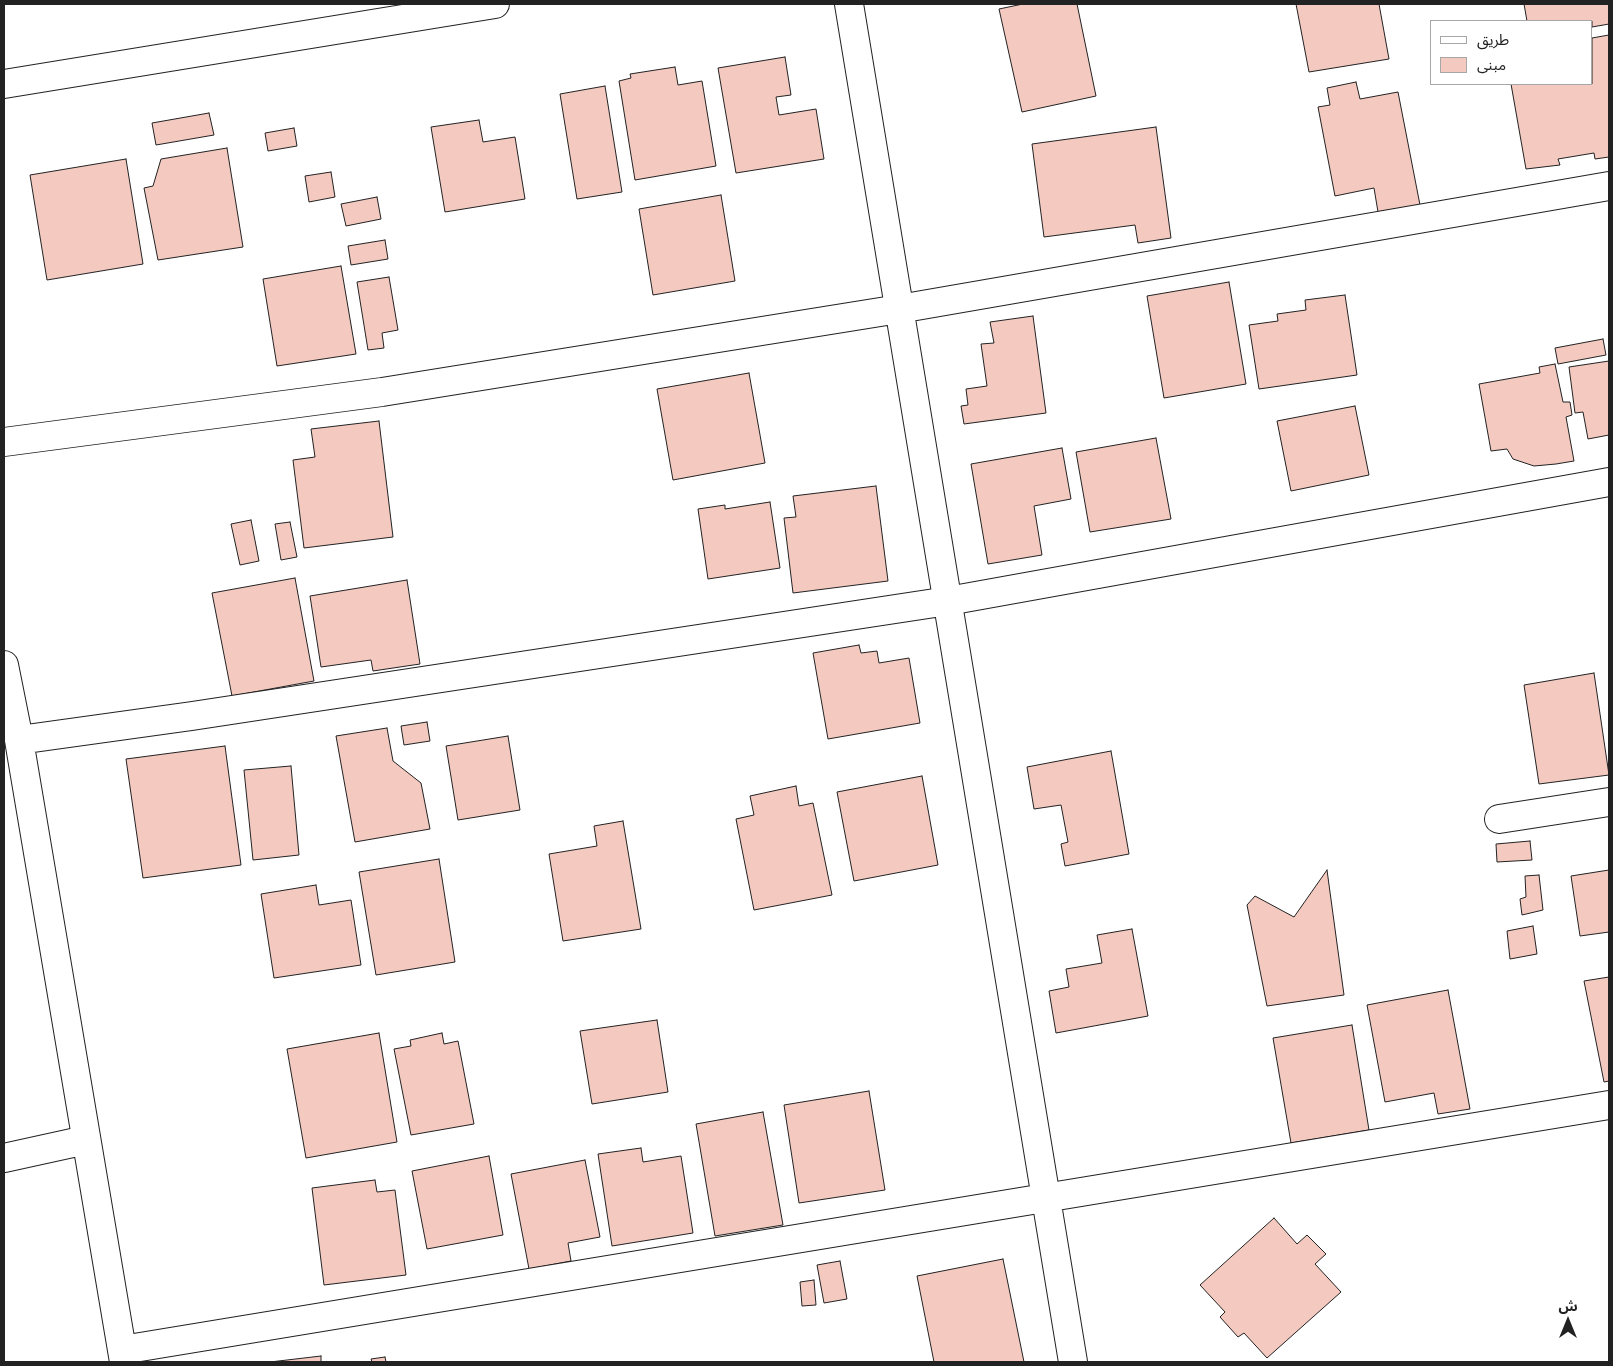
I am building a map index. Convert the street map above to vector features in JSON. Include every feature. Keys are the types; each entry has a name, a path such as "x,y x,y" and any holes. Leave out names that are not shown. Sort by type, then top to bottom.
{"street":[{"path":"4,84 385,13 495,4"},
{"path":"849,4 1073,1362"},
{"path":"4,442 382,392 899,309 1609,186"},
{"path":"19,740 211,713 948,601 1609,482"},
{"path":"4,665 19,740 123,1356 1046,1198 1609,1105"},
{"path":"1499,819 1609,802"},
{"path":"4,1158 86,1140"}],"building":[{"path":"1023,4 1077,4 1096,96 1022,112 999,9"},
{"path":"1296,4 1379,4 1389,59 1309,72"},
{"path":"1524,4 1609,4 1609,24 1593,27 1593,20 1527,20"},
{"path":"1609,35 1609,157 1595,159 1594,153 1558,159 1560,165 1526,169 1511,85 1593,85 1593,38"},
{"path":"785,57 791,95 776,97 779,115 816,109 824,159 736,173 718,68"},
{"path":"675,67 678,85 702,81 716,166 635,180 619,81 631,78 630,74"},
{"path":"1356,82 1360,99 1398,92 1420,205 1378,212 1374,188 1335,196 1318,107 1330,105 1327,88"},
{"path":"605,86 622,192 577,199 560,94"},
{"path":"209,113 214,135 156,145 152,123"},
{"path":"479,120 483,142 515,137 525,199 445,212 431,127"},
{"path":"1156,127 1171,238 1138,243 1135,225 1044,237 1032,144"},
{"path":"294,128 297,146 268,151 265,133"},
{"path":"227,148 243,247 158,260 144,188 153,186 161,159"},
{"path":"126,159 143,264 47,280 30,175"},
{"path":"331,172 335,197 309,202 305,176"},
{"path":"721,195 735,281 653,295 639,209"},
{"path":"377,197 381,219 346,226 341,204"},
{"path":"385,240 388,259 351,265 348,246"},
{"path":"341,266 356,354 277,366 263,279"},
{"path":"389,277 398,330 382,333 384,348 368,350 357,282"},
{"path":"1229,282 1246,384 1164,398 1147,296"},
{"path":"1345,295 1357,375 1259,389 1249,325 1278,321 1277,314 1306,310 1305,300"},
{"path":"1033,316 1046,413 964,424 961,406 968,405 966,389 987,386 981,344 994,343 990,322"},
{"path":"1603,339 1606,355 1558,364 1555,348"},
{"path":"1609,361 1609,435 1588,439 1583,412 1575,413 1569,367"},
{"path":"1555,364 1563,402 1570,402 1572,415 1566,417 1574,461 1534,466 1513,459 1507,449 1491,451 1479,384 1540,373 1539,367"},
{"path":"749,373 765,463 673,480 657,389"},
{"path":"1355,406 1369,475 1291,491 1277,421"},
{"path":"379,421 393,537 304,548 293,460 315,457 311,429"},
{"path":"1156,438 1171,519 1090,532 1076,452"},
{"path":"1062,448 1071,499 1034,506 1042,555 988,564 971,464"},
{"path":"876,486 888,581 793,593 784,518 796,517 793,496"},
{"path":"770,502 780,568 708,579 698,509 725,505 725,509"},
{"path":"251,520 259,561 240,565 231,524"},
{"path":"290,522 297,557 281,560 275,524"},
{"path":"295,578 314,681 232,696 212,593"},
{"path":"407,580 420,664 373,671 371,660 321,667 310,596"},
{"path":"859,645 861,653 877,651 879,663 909,658 920,723 828,739 813,653"},
{"path":"1594,673 1609,775 1539,784 1524,685"},
{"path":"427,722 430,741 404,745 401,726"},
{"path":"387,728 393,761 421,783 430,829 355,842 336,736"},
{"path":"508,736 520,810 458,820 446,746"},
{"path":"225,746 241,865 143,878 126,759"},
{"path":"1111,751 1129,854 1065,866 1061,844 1068,842 1061,805 1034,809 1027,767"},
{"path":"291,766 299,855 253,860 244,770"},
{"path":"922,776 938,865 854,881 837,792"},
{"path":"796,786 799,806 813,803 832,895 754,910 736,819 754,815 750,796"},
{"path":"623,821 641,929 563,941 549,854 597,846 594,826"},
{"path":"1530,841 1532,860 1497,862 1496,844"},
{"path":"439,859 455,962 376,975 359,872"},
{"path":"1327,870 1344,995 1267,1006 1247,905 1255,896 1294,917"},
{"path":"1609,870 1609,932 1580,936 1571,876"},
{"path":"1539,875 1543,910 1522,915 1520,899 1526,897 1525,876"},
{"path":"316,885 319,905 351,900 361,965 274,978 261,894"},
{"path":"1533,926 1537,954 1510,959 1507,931"},
{"path":"1132,929 1148,1016 1056,1033 1049,991 1069,987 1066,969 1102,963 1097,935"},
{"path":"1609,977 1609,1081 1604,1082 1584,981"},
{"path":"1448,990 1470,1109 1438,1114 1434,1093 1385,1102 1367,1005"},
{"path":"657,1020 668,1092 592,1104 580,1031"},
{"path":"1352,1025 1369,1130 1291,1143 1273,1038"},
{"path":"379,1033 397,1142 306,1158 287,1049"},
{"path":"442,1033 444,1044 458,1041 474,1124 411,1135 394,1049 411,1046 410,1040"},
{"path":"869,1091 885,1190 799,1203 784,1105"},
{"path":"763,1112 783,1225 715,1236 696,1124"},
{"path":"641,1148 643,1162 681,1156 693,1233 612,1246 598,1154"},
{"path":"489,1156 503,1235 427,1249 412,1171"},
{"path":"585,1160 600,1237 568,1243 571,1261 529,1269 511,1174"},
{"path":"375,1180 377,1192 395,1190 406,1275 324,1285 312,1188"},
{"path":"1274,1218 1297,1244 1307,1235 1326,1254 1315,1264 1341,1292 1267,1358 1244,1333 1238,1337 1220,1317 1225,1312 1200,1285"},
{"path":"1003,1259 1024,1362 934,1362 917,1276"},
{"path":"840,1261 847,1299 824,1303 817,1265"},
{"path":"814,1280 816,1305 802,1306 800,1282"},
{"path":"321,1356 321,1362 270,1362"},
{"path":"385,1357 386,1362 372,1362 371,1359"}]}
